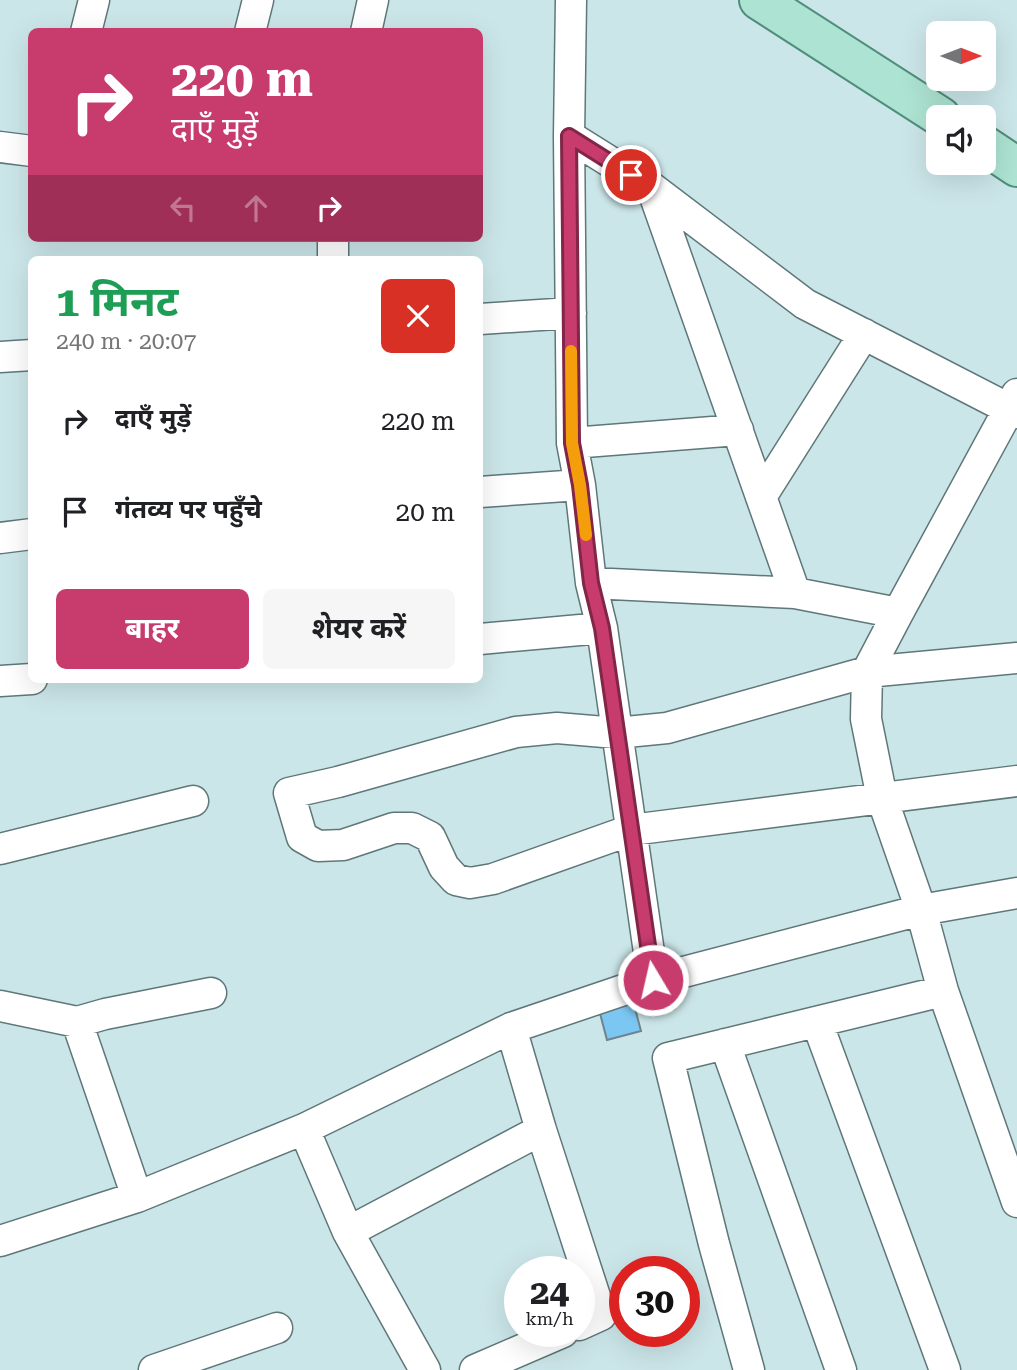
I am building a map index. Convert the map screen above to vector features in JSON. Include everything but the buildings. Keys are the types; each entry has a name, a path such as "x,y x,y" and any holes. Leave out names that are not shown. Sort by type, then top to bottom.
{"main road":[{"path":"759,0 926,107"},
{"path":"996,153 1017,166"}],"street":[{"path":"87,28 94,0"},
{"path":"251,28 258,0"},
{"path":"367,28 373,0"},
{"path":"571,0 569,136 572,443 653,980"},
{"path":"569,136 652,188 806,304 1014,405 867,672 866,719 882,798 921,910 943,991 1017,1202"},
{"path":"0,147 28,150"},
{"path":"652,188 795,593"},
{"path":"483,319 571,313"},
{"path":"761,497 864,334"},
{"path":"0,357 28,355"},
{"path":"572,443 738,430"},
{"path":"483,492 580,485"},
{"path":"0,538 28,534"},
{"path":"591,583 795,593 898,612"},
{"path":"483,639 602,628"},
{"path":"1017,658 867,672 667,729 616,733 557,729 516,732 289,793 302,837 318,846 343,845 394,828 412,828 430,837 444,867 456,880 470,883 493,879 631,830 1017,781"},
{"path":"0,681 28,679"},
{"path":"0,849 193,801"},
{"path":"0,1241 137,1197 304,1129 511,1028 653,980 921,910 1017,893"},
{"path":"749,1370 714,1244 668,1058 943,991"},
{"path":"0,1006 77,1022 211,993"},
{"path":"77,1022 137,1197"},
{"path":"817,1022 945,1370"},
{"path":"511,1028 582,1256"},
{"path":"725,1044 841,1370"},
{"path":"304,1129 348,1232 425,1370"},
{"path":"348,1232 541,1130"},
{"path":"595,1296 601,1315 595,1318"},
{"path":"154,1370 277,1328"},
{"path":"475,1370 528,1347"}],"slow traffic":[{"path":"571,351 572,443 586,535"}],"route":[{"path":"631,175 569,136 572,443 653,980"}]}
